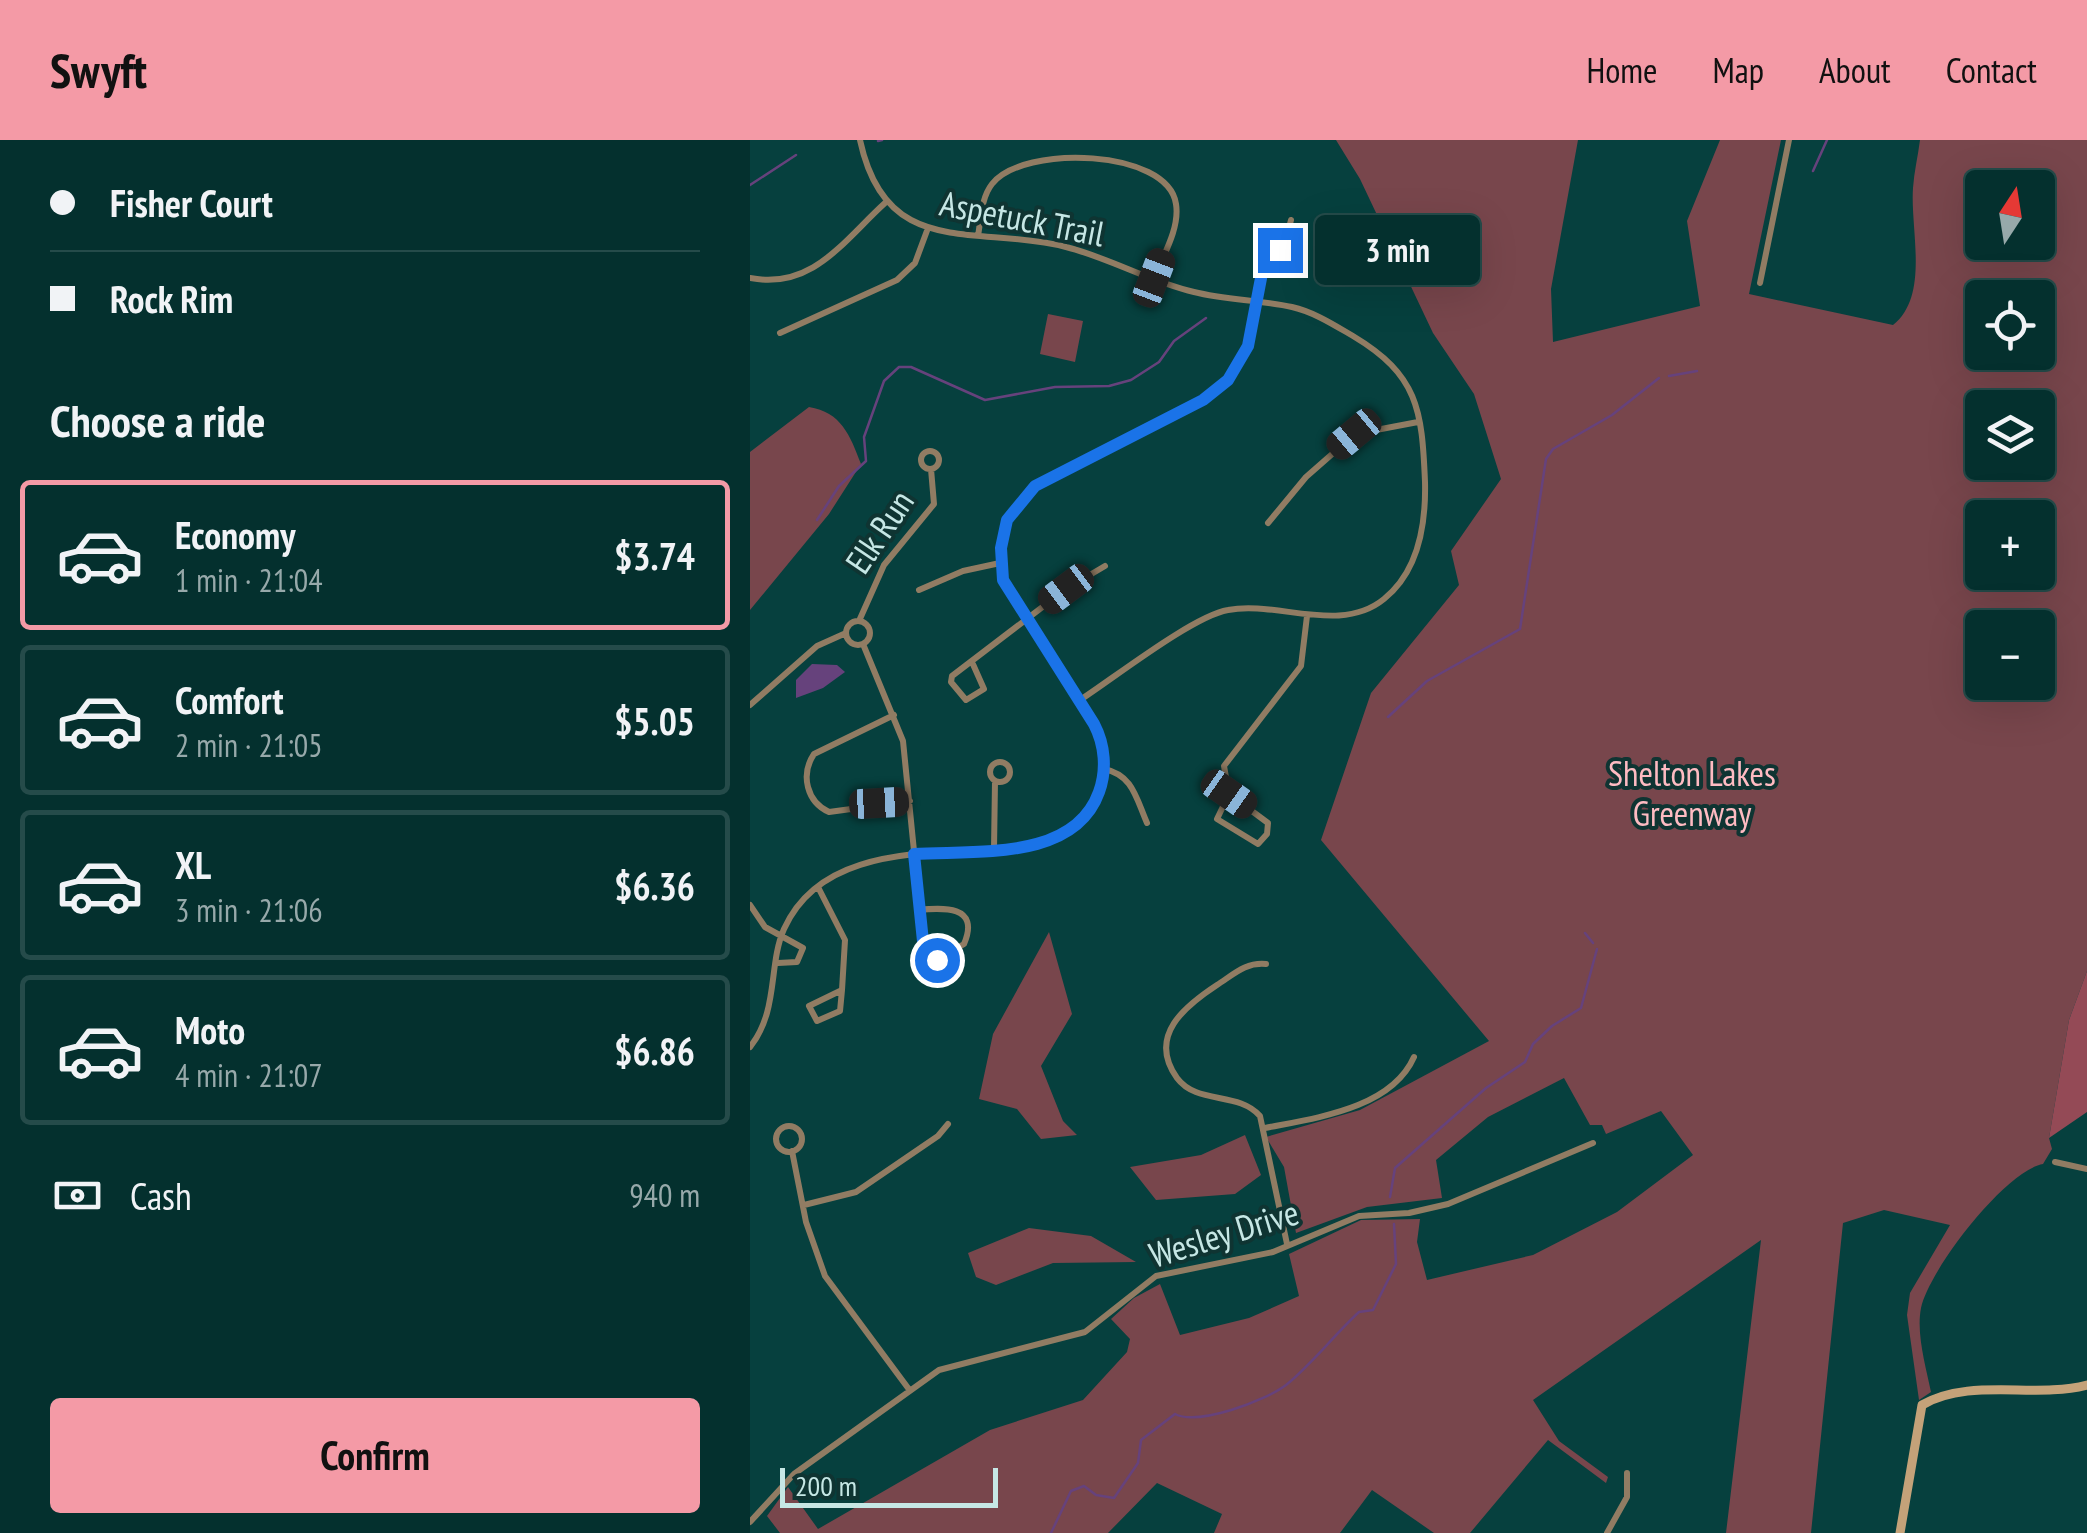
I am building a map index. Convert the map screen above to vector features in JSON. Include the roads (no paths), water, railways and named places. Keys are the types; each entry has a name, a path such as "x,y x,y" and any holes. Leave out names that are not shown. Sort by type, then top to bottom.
{"street":[{"path":"750,278 777,281 820,266 885,203 860,140"},
{"path":"1760,283 1788,140"},
{"path":"978,236 986,194 997,179 1010,171 1059,156 1138,168 1164,179 1176,202 1174,227 1154,278"},
{"name":"Aspetuck Trail","path":"885,203 928,228 1062,246 1195,292 1308,313 1386,357 1408,384 1418,422 1425,491 1415,558 1389,595 1376,605 1308,616 1223,610 1080,700"},
{"path":"750,1046 768,1011 781,935 803,898 818,887 871,862 914,854 1034,844 1068,832 1093,806 1104,769 1102,740 1003,580 1000,563 1007,520 1029,490 1203,400 1228,380 1248,346 1262,273 1285,243 1291,220"},
{"path":"780,334 897,280 916,262 928,228"},
{"path":"1268,523 1306,477 1354,434 1418,422"},
{"name":"Elk Run","path":"859,622 884,565 934,504 931,469"},
{"path":"918,590 964,571 1000,563"},
{"path":"972,662 984,689 966,700 951,682 952,676 1105,566"},
{"path":"1229,794 1216,819 1258,844 1268,823 1229,794 1224,781 1226,762 1274,706 1301,666 1308,616"},
{"path":"750,705 816,646 846,633 850,624 859,622 870,633 863,644"},
{"path":"846,633 853,644 863,644"},
{"path":"863,644 904,741 916,910 924,951 930,958 947,957 964,944 967,927 959,911 953,907 916,910"},
{"path":"894,715 814,754 806,776 814,802 829,812 910,802"},
{"path":"1104,769 1122,773 1147,823"},
{"path":"994,849 995,781"},
{"path":"818,887 845,940 842,990 840,1010 817,1021 812,1018 809,1006 842,990"},
{"path":"750,905 764,927 803,948 797,962 778,962"},
{"path":"1266,964 1247,966 1183,1008 1174,1018 1166,1046 1167,1058 1180,1082 1204,1095 1245,1103 1260,1116 1266,1128 1286,1244"},
{"path":"1266,1128 1357,1105 1403,1075 1414,1057"},
{"path":"804,1205 856,1192 938,1136 948,1124"},
{"path":"786,1126 796,1128 802,1136 800,1146 792,1151 782,1150 776,1142 778,1132 786,1126"},
{"name":"Wesley Drive","path":"750,1522 794,1474 871,1421 908,1388 939,1370 1085,1332 1156,1276 1273,1252 1360,1216 1409,1214 1448,1204 1592,1143"},
{"path":"792,1151 825,1276 908,1388"},
{"path":"2055,1162 2087,1169"},
{"path":"1900,1533 1922,1405 1947,1394 2087,1385"},
{"path":"1607,1533 1627,1497 1627,1474"}],"waterway":[{"path":"878,141 882,140"},
{"path":"1813,171 1827,140"},
{"path":"750,185 796,155"},
{"path":"817,520 839,486 866,461 864,437 884,381 899,367 911,367 985,400 1055,387 1109,386 1131,380 1159,362 1174,341 1206,318"},
{"path":"1669,376 1697,371"},
{"path":"1388,717 1427,681 1520,629 1546,459 1553,449 1612,415 1659,378"},
{"path":"1585,933 1593,943"},
{"path":"1390,1197 1395,1168 1486,1088 1525,1062 1533,1044 1552,1026 1581,1008 1597,949"},
{"path":"1051,1533 1071,1491 1084,1486 1096,1495 1114,1498 1138,1463 1141,1440 1175,1414 1215,1414 1276,1391 1305,1368 1359,1312 1373,1310 1396,1264 1394,1224"}],"park label":[{"name":"Shelton Lakes Greenway","path":"1692,794"}]}
